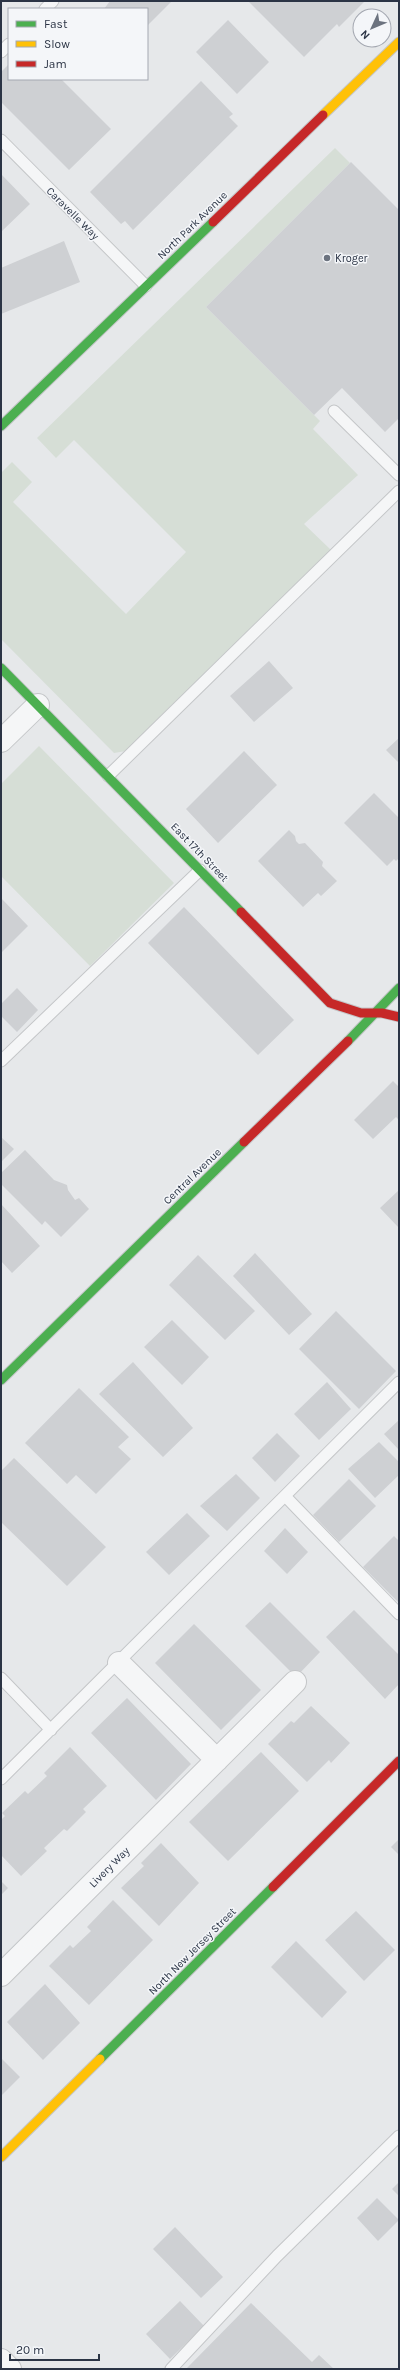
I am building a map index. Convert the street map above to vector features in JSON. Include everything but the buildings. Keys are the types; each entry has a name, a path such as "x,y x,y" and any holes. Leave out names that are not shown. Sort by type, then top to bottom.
{"street":[{"name":"North Park Avenue","path":"1,426 399,42"},
{"name":"East 17th Street","path":"1,668 330,1003 345,1010 373,1014 382,1012 399,1017"},
{"path":"1,741 38,705"},
{"name":"Central Avenue","path":"1,1380 337,1052 399,988"},
{"path":"119,1662 217,1760"},
{"name":"Livery Way","path":"1,1975 295,1682"},
{"name":"North New Jersey Street","path":"1,2157 399,1761"},
{"path":"1,2360 10,2369"}],"lane":[{"name":"Caravelle Way","path":"1,140 146,286"},
{"path":"334,411 399,475"},
{"path":"108,776 399,491"},
{"path":"1,1061 200,870"},
{"path":"1,1779 399,1382"},
{"path":"285,1496 399,1614"},
{"path":"1,1678 51,1730"},
{"path":"171,2369 277,2256 399,2136"}],"shaded area":[{"path":"335,148 350,163 206,307 320,421 313,429 358,475 304,524 331,550 126,751 114,753 1,639 1,473 12,462 32,482 13,502 126,614 186,552 74,440 56,458 37,438"},
{"path":"39,746 174,883 90,966 1,876 1,784"}],"traffic: fast":[{"path":"1,426 213,222"},
{"path":"1,668 241,912"},
{"path":"348,1041 399,988"},
{"path":"1,1380 244,1142"},
{"path":"100,2059 273,1887"}],"traffic: slow":[{"path":"323,115 399,42"},
{"path":"1,2157 100,2059"}],"traffic: jam":[{"path":"213,222 323,115"},
{"path":"241,912 330,1003 361,1013 382,1013 399,1017"},
{"path":"244,1142 348,1041"},
{"path":"273,1887 399,1761"}],"place":[{"name":"Kroger","path":"327,258"}]}
